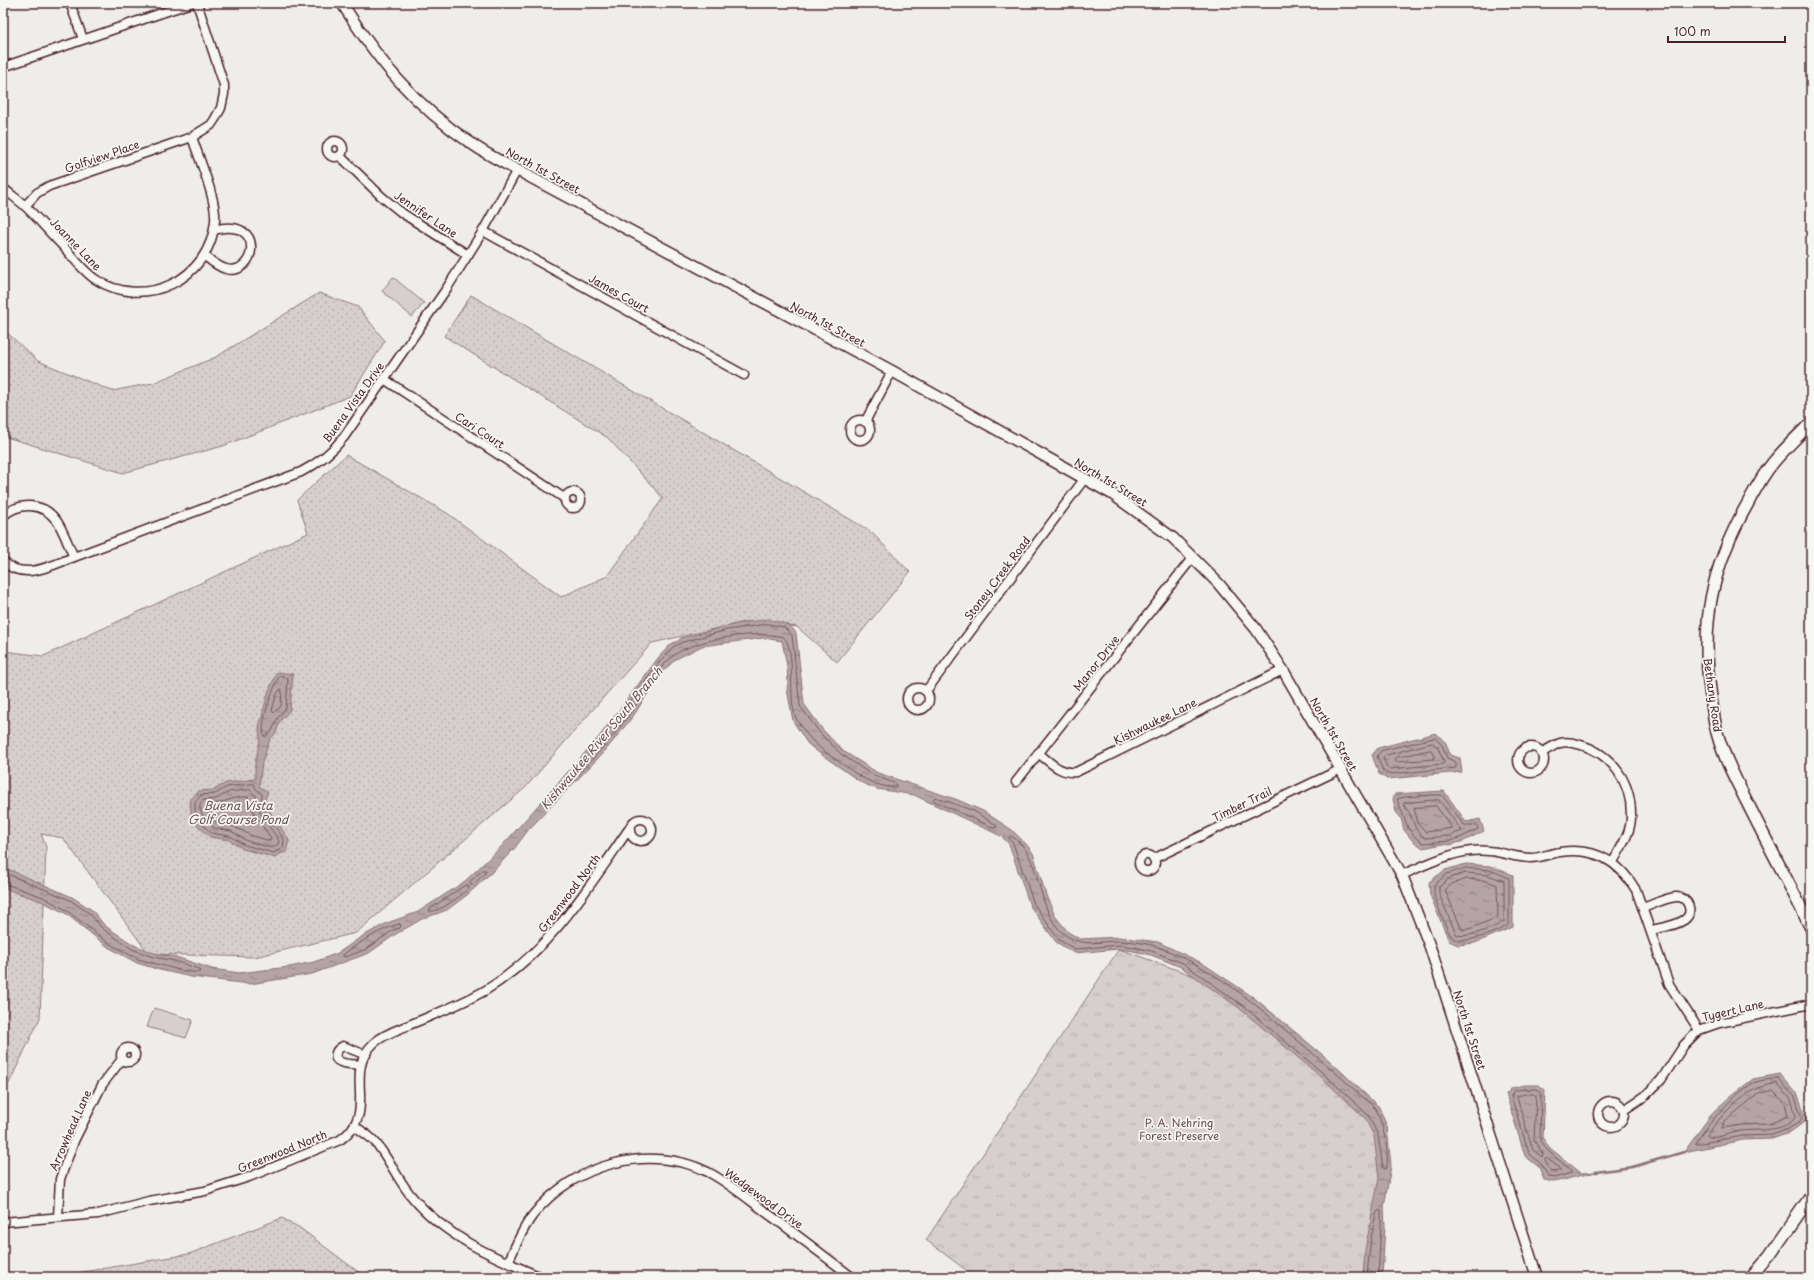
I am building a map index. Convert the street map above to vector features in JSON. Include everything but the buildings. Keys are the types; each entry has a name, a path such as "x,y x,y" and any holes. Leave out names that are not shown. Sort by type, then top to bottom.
{"main road":[{"name":"Bethany Road","path":"1811,423 1772,464 1746,506 1727,545 1710,602 1707,619 1706,655 1714,717 1725,755 1750,810 1811,928"},
{"path":"1751,1277 1770,1255 1811,1196"}],"street":[{"path":"70,3 83,39"},
{"path":"3,67 191,3"},
{"path":"192,137 215,120 221,108 224,94 224,85 197,3"},
{"name":"North 1st Street","path":"342,3 379,59 413,96 441,122 472,145 1085,478 1139,512 1173,538 1218,583 1256,629 1283,670 1402,875 1430,947 1537,1277"},
{"name":"Golfview Place","path":"25,206 37,193 49,186 192,137"},
{"name":"Joanne Lane","path":"3,188 25,206 91,276 112,288 129,292 146,292 163,288 180,280 188,274 205,256 214,230 215,212 213,200 192,137"},
{"name":"Jennifer Lane","path":"340,156 381,196 402,213 468,255"},
{"name":"Buena Vista Drive","path":"3,562 17,570 30,571 74,557 301,472 313,466 338,445 384,379 468,255 517,170"},
{"path":"205,256 220,266 232,270 242,267 247,261 252,250 250,239 242,231 230,227 214,230"},
{"name":"James Court","path":"483,231 744,375"},
{"path":"865,422 892,372"},
{"name":"Cari Court","path":"384,379 564,498"},
{"name":"Stoney Creek Road","path":"926,691 1085,478"},
{"path":"3,516 10,511 24,506 38,507 45,510 56,520 74,557"},
{"name":"Manor Drive","path":"1016,782 1193,557"},
{"name":"Kishwaukee Lane","path":"1038,753 1060,770 1066,772 1076,772 1283,670"},
{"path":"1541,753 1560,743 1574,743 1596,751 1608,759 1620,773 1628,790 1632,815 1625,840 1613,862"},
{"name":"Timber Trail","path":"1153,859 1341,769"},
{"name":"Greenwood North","path":"3,1222 98,1214 218,1188 326,1146 346,1136 358,1120 361,1106 359,1079 360,1065 374,1043 384,1036 467,1000 508,976 552,936 569,915 629,829"},
{"path":"1402,875 1448,856 1476,850 1532,858 1558,852 1576,850 1590,853 1613,862 1631,882 1643,908 1669,984 1699,1030"},
{"path":"1643,908 1677,896 1684,898 1690,906 1689,914 1684,921 1651,930"},
{"name":"Tygert Lane","path":"1624,1110 1645,1096 1656,1085 1666,1073 1684,1045 1699,1030 1719,1023 1811,1004"},
{"path":"360,1065 339,1062 336,1059 336,1053 343,1046 366,1055"},
{"name":"Arrowhead Lane","path":"58,1217 60,1179 71,1149 102,1085 122,1059"},
{"path":"354,1126 376,1143 409,1193 429,1214 455,1236 488,1254 541,1277"},
{"name":"Wedgewood Drive","path":"508,1263 523,1231 533,1215 564,1186 591,1171 618,1162 644,1159 681,1163 708,1172 730,1185 852,1277"}],"green space":[{"path":"393,277 424,303 412,317 382,291"},
{"path":"319,293 358,307 385,341 350,396 223,446 123,473 3,436 3,329 38,361 112,391 153,383 216,357"},
{"path":"471,295 870,531 910,572 837,662 797,627 749,621 652,643 525,788 356,933 255,957 149,954 63,838 41,834 46,847 40,1018 3,1096 3,651 44,656 308,533 297,500 346,455 447,513 561,597 607,576 663,498 608,438 444,336"},
{"name":"P. A. Nehring Forest Preserve","path":"1119,949 1253,997 1346,1076 1387,1127 1381,1277 975,1277 926,1240"},
{"path":"154,1008 193,1020 186,1038 147,1027"},
{"path":"282,1218 300,1228 365,1277 3,1277 3,1273 59,1276 189,1254"}],"water":[{"name":"Kishwaukee River South Branch","path":"768,619 787,625 796,633 804,704 823,730 843,751 878,773 958,800 983,811 1012,830 1033,853 1046,895 1055,916 1068,932 1080,939 1119,937 1158,942 1202,963 1253,997 1330,1061 1379,1107 1387,1127 1391,1166 1384,1207 1385,1226 1382,1277 1363,1277 1365,1250 1379,1178 1374,1136 1365,1118 1321,1077 1239,1008 1181,967 1151,955 1119,949 1074,953 1056,942 1030,906 1009,844 1001,836 914,795 877,789 862,783 815,750 807,743 793,721 787,689 787,666 782,641 763,638 702,646 676,659 660,674 634,715 605,751 529,829 514,849 491,873 467,895 447,910 422,919 396,934 369,953 312,974 250,984 191,977 160,970 137,963 108,947 65,913 41,901 3,887 3,867 72,897 92,910 105,926 134,945 154,953 176,957 212,969 239,973 289,967 314,962 338,953 361,937 387,923 418,912 464,882 501,847 599,737 658,658 671,644 681,638 737,624"},
{"name":"Buena Vista Golf Course Pond","path":"277,672 293,674 290,710 280,721 276,733 270,739 262,763 259,786 268,792 265,799 269,810 289,840 286,852 280,854 276,858 243,849 229,840 210,837 198,826 191,812 190,800 199,791 214,790 226,783 255,779 255,763 260,740 259,727 268,693"},
{"path":"1436,733 1446,743 1450,755 1460,758 1462,772 1387,779 1379,774 1372,755 1378,748"},
{"path":"1444,791 1466,822 1480,819 1484,831 1464,841 1450,845 1443,844 1423,848 1412,840 1404,830 1401,818 1396,812 1393,799 1395,794"},
{"path":"1466,864 1490,866 1513,875 1513,927 1475,943 1458,945 1449,941 1430,895 1429,882 1445,870"},
{"path":"1780,1074 1798,1095 1807,1120 1789,1133 1772,1139 1743,1140 1684,1152 1713,1112 1732,1095 1753,1079"},
{"path":"1525,1085 1539,1085 1545,1090 1543,1139 1550,1148 1581,1173 1596,1172 1554,1182 1544,1180 1539,1167 1525,1156 1506,1094 1512,1088"}],"waterway":[{"path":"1596,1172 1632,1167 1684,1152"}]}
